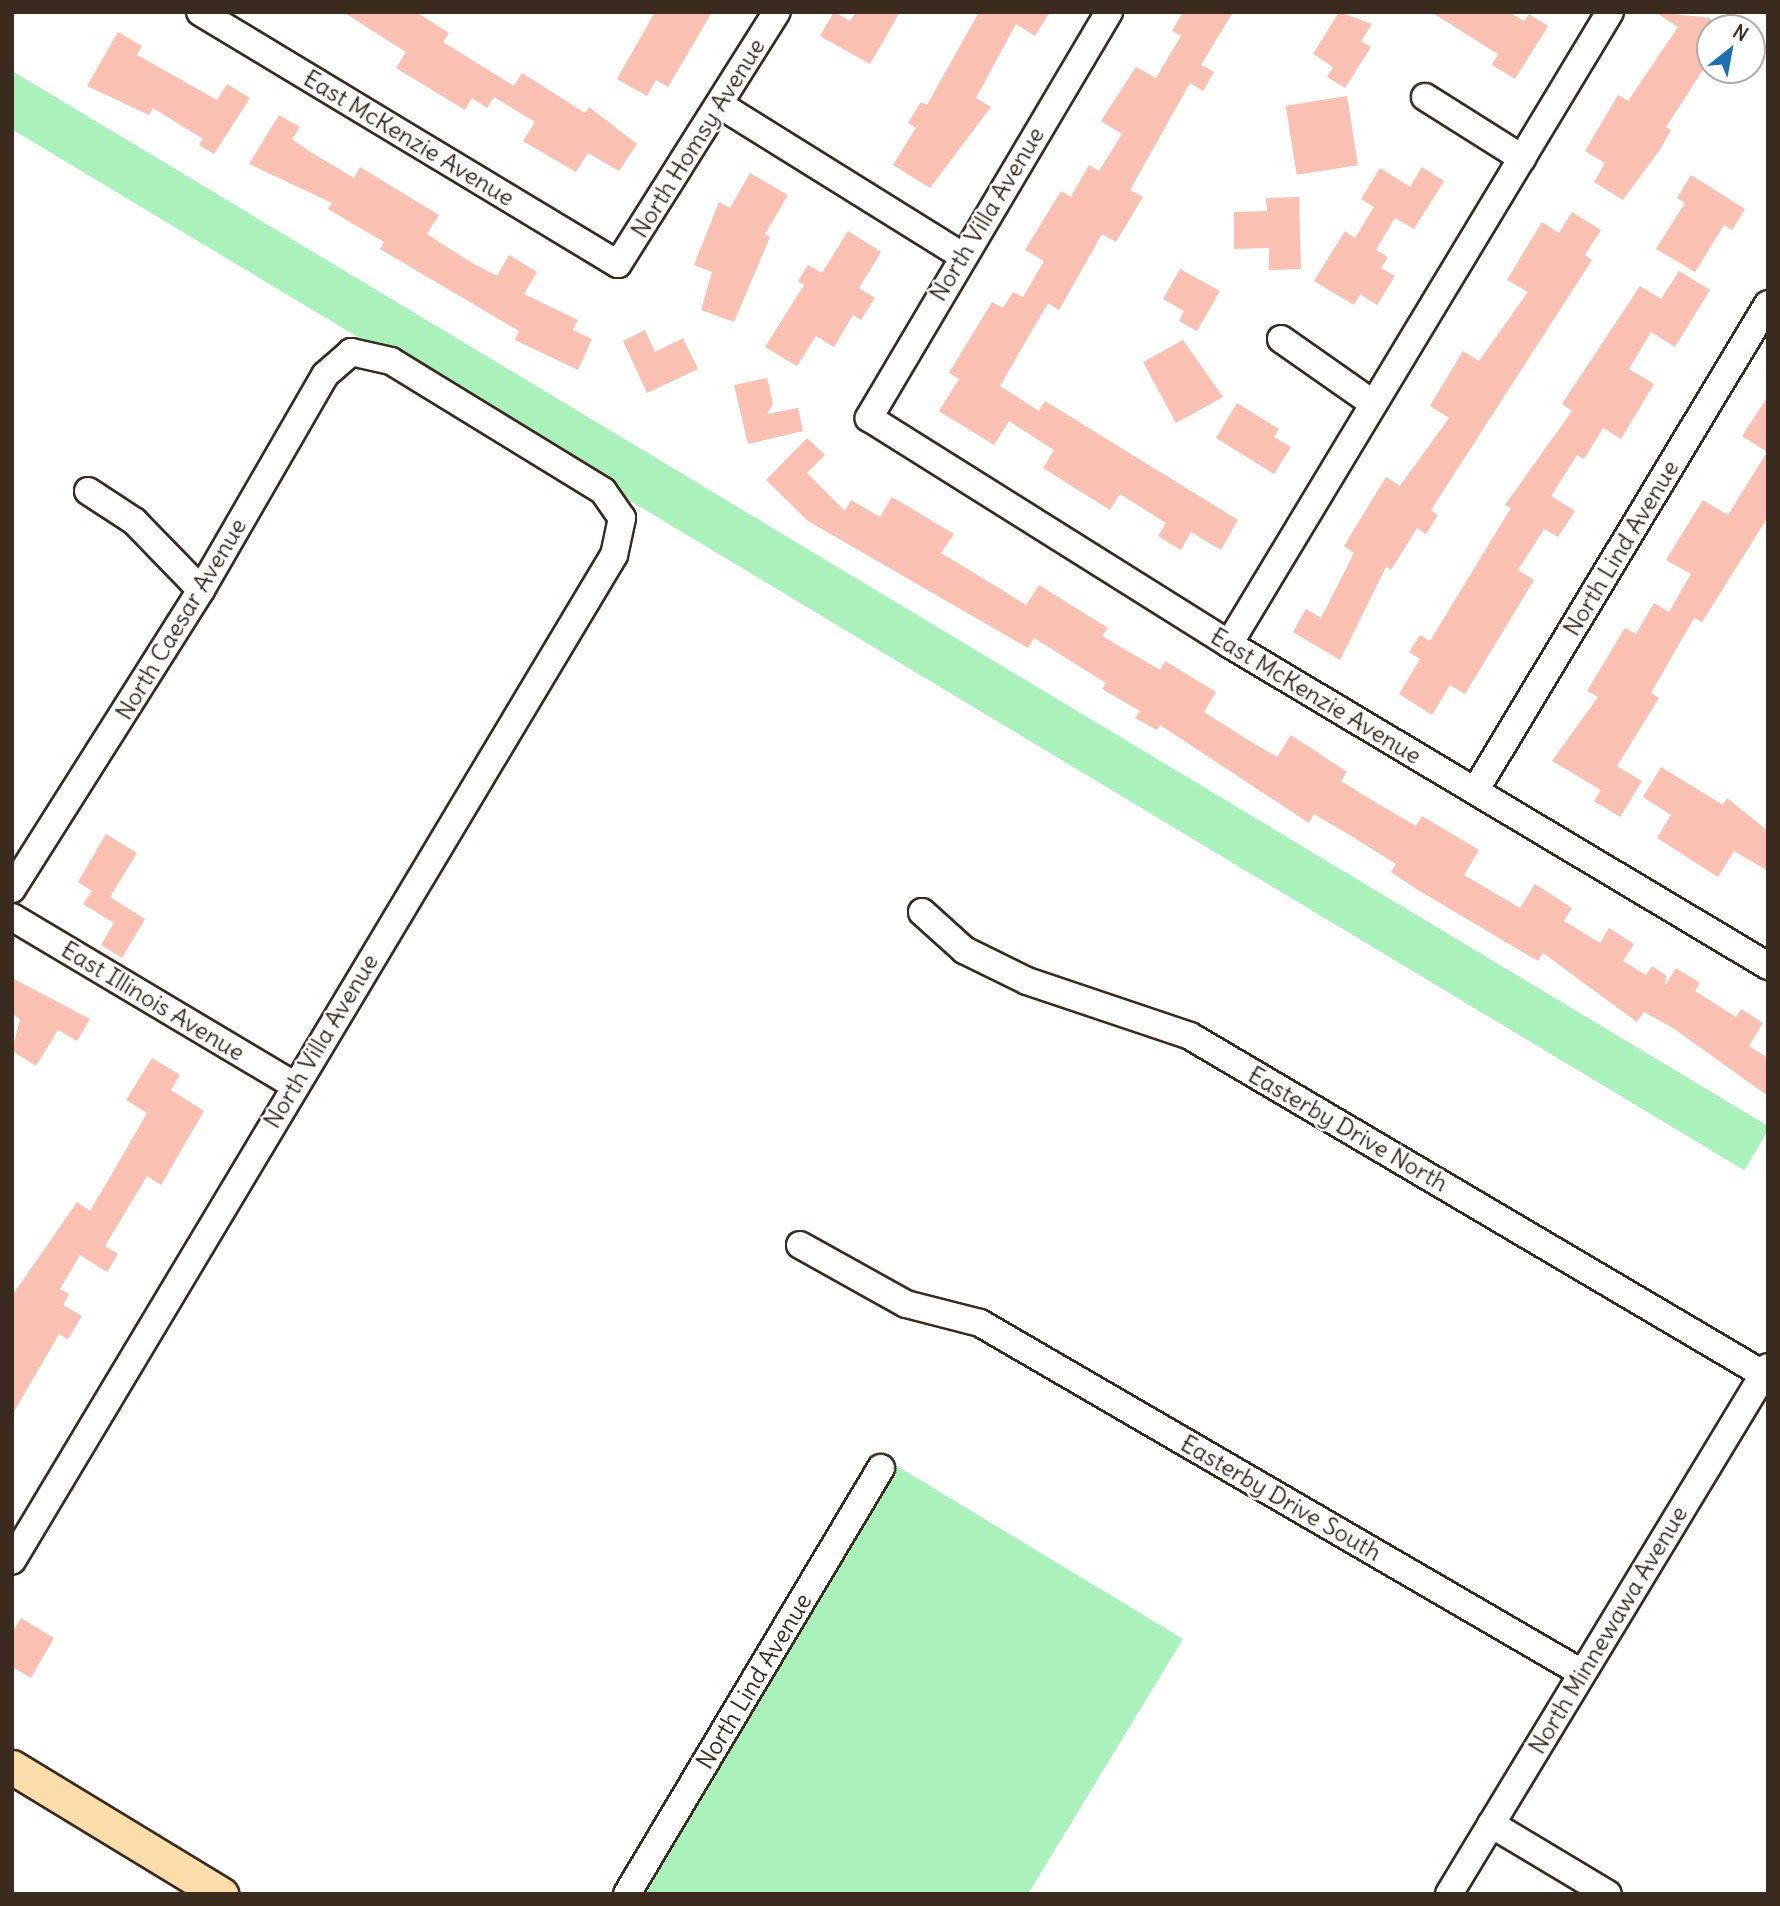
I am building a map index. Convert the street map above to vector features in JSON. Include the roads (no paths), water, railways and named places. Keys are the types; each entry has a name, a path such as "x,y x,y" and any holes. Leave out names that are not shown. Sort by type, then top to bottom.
{"main road":[{"path":"12,1767 221,1894"}],"street":[{"name":"East McKenzie Avenue","path":"200,12 618,264"},
{"name":"North Homsy Avenue","path":"618,264 777,12"},
{"name":"North Villa Avenue","path":"869,418 961,255 1109,12"},
{"path":"1229,644 1610,12"},
{"path":"1425,97 1522,158"},
{"path":"720,105 961,255"},
{"name":"North Lind Avenue","path":"1475,791 1768,304"},
{"path":"1282,340 1374,404"},
{"name":"North Caesar Avenue","path":"12,889 201,590 325,375 351,352 402,368 603,491 622,518"},
{"name":"East McKenzie Avenue","path":"869,418 1229,644 1768,966"},
{"path":"88,491 134,521 201,590"},
{"name":"North Villa Avenue","path":"12,1561 294,1085 614,555 622,518"},
{"name":"Easterby Drive North","path":"922,912 964,950 1027,981 1190,1036 1766,1370"},
{"name":"East Illinois Avenue","path":"12,917 294,1085"},
{"name":"Easterby Drive South","path":"800,1245 906,1304 980,1324 1582,1673"},
{"name":"North Minnewawa Avenue","path":"1449,1894 1766,1370"},
{"name":"North Lind Avenue","path":"627,1894 881,1468"},
{"path":"1491,1824 1608,1894"}]}
